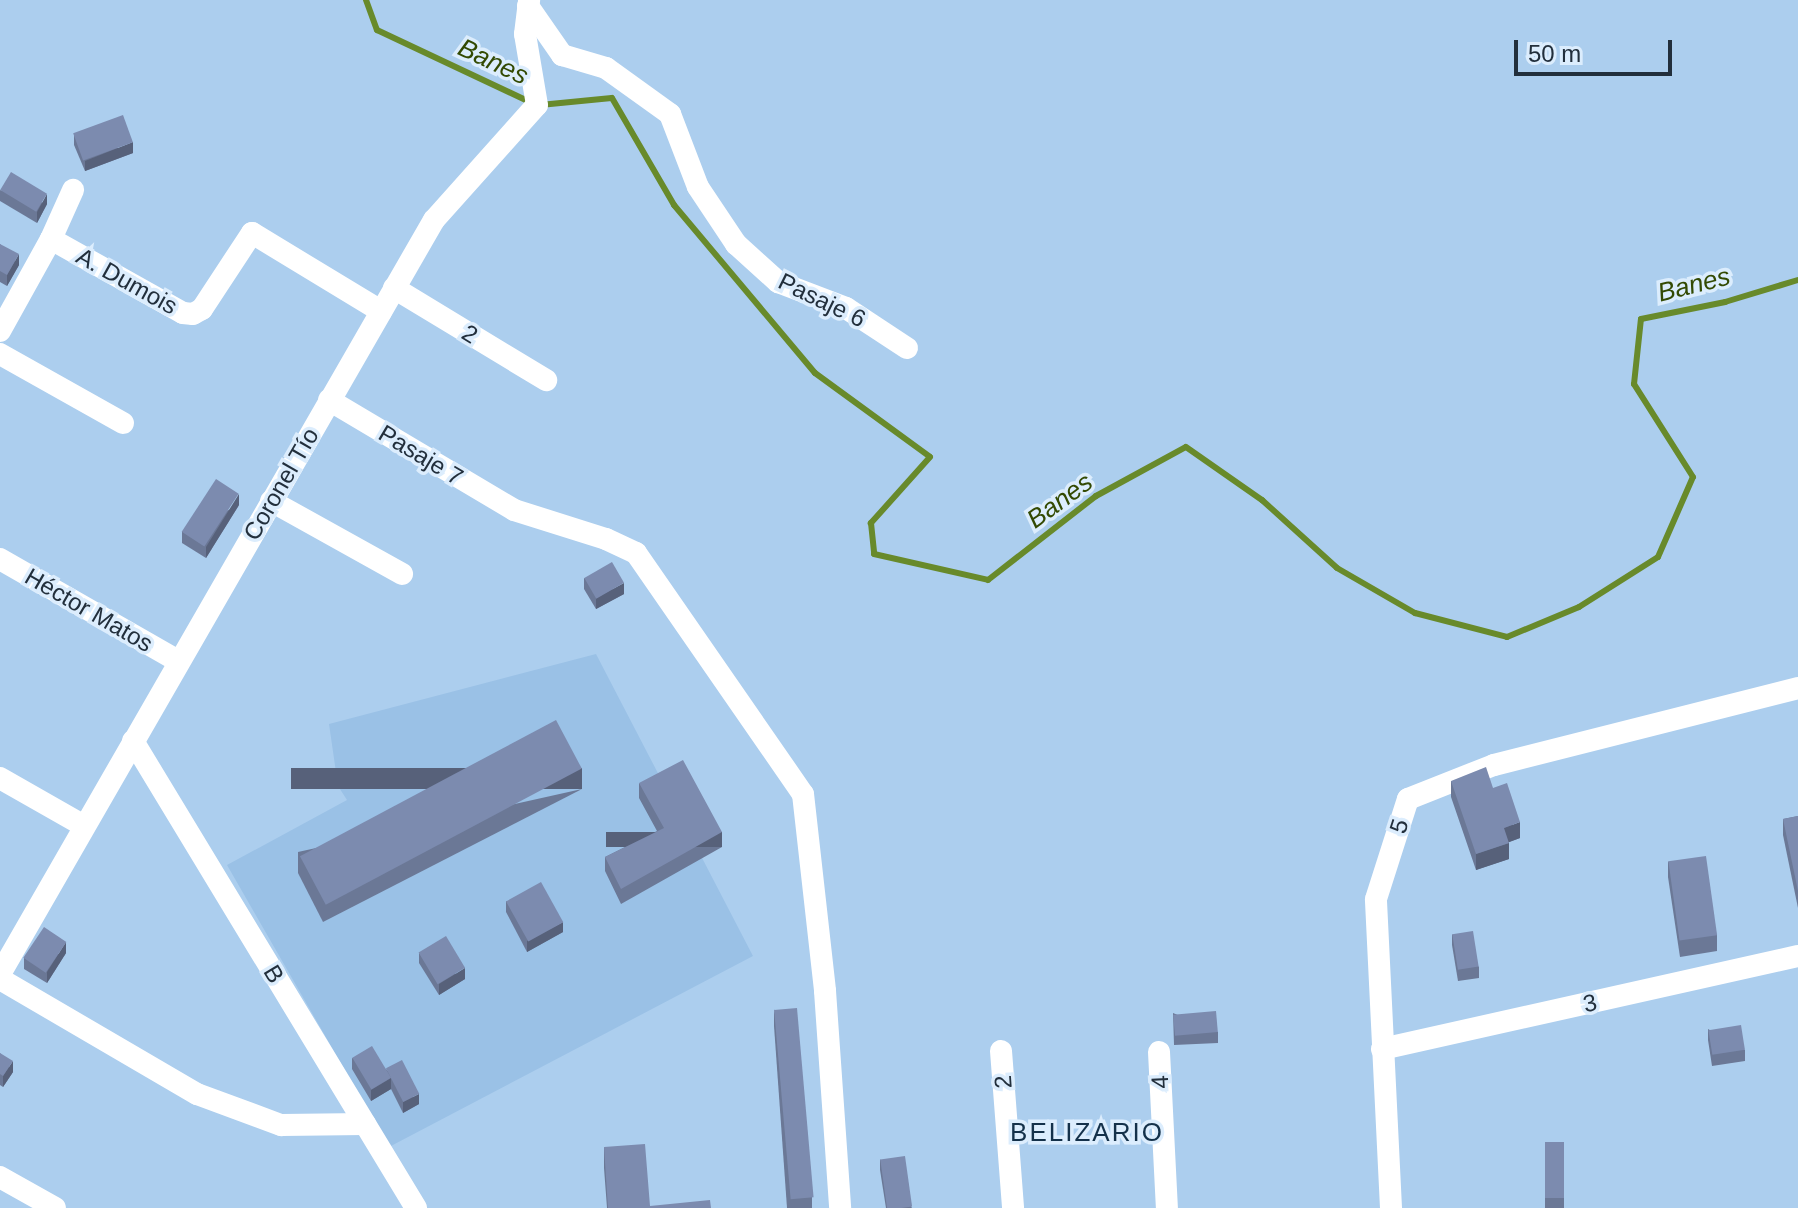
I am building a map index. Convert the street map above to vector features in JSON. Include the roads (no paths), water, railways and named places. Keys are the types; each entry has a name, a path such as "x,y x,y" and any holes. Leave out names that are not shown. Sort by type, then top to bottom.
{"street":[{"name":"Coronel Tío","path":"0,976 178,661 434,220 537,105 525,34 529,3"},
{"name":"Pasaje 6","path":"529,3 562,55 606,68 670,114 698,187 736,244 778,282 846,308 907,348"},
{"path":"0,331 51,239 73,190"},
{"name":"A. Dumois","path":"51,239 183,313 193,314 202,309 252,233 381,311"},
{"name":"2","path":"394,288 546,380"},
{"path":"0,354 123,423"},
{"name":"Pasaje 7","path":"329,400 514,510 606,539 636,553 803,794 825,991 840,1208"},
{"path":"271,501 402,574"},
{"name":"Héctor Matos","path":"0,559 178,661"},
{"name":"5","path":"1391,1208 1376,899 1408,799 1494,765 1798,688"},
{"name":"B","path":"133,741 416,1208"},
{"path":"0,778 84,826"},
{"name":"3","path":"1382,1049 1798,956"},
{"path":"0,976 197,1094 281,1125 365,1124"},
{"name":"2","path":"1001,1051 1013,1208"},
{"name":"4","path":"1159,1052 1167,1208"},
{"path":"0,1177 55,1208"}],"waterway":[{"name":"Banes","path":"366,0 377,30 530,102"},
{"name":"Banes","path":"540,105 612,98 674,205 815,373 930,457 871,523 874,554 988,580 1096,496 1186,447 1262,500 1337,568 1415,613 1507,637 1579,607 1658,557 1693,477 1634,384 1641,319 1725,302 1798,280"}],"district":[{"name":"BELIZARIO","path":"1087,1133"}]}
